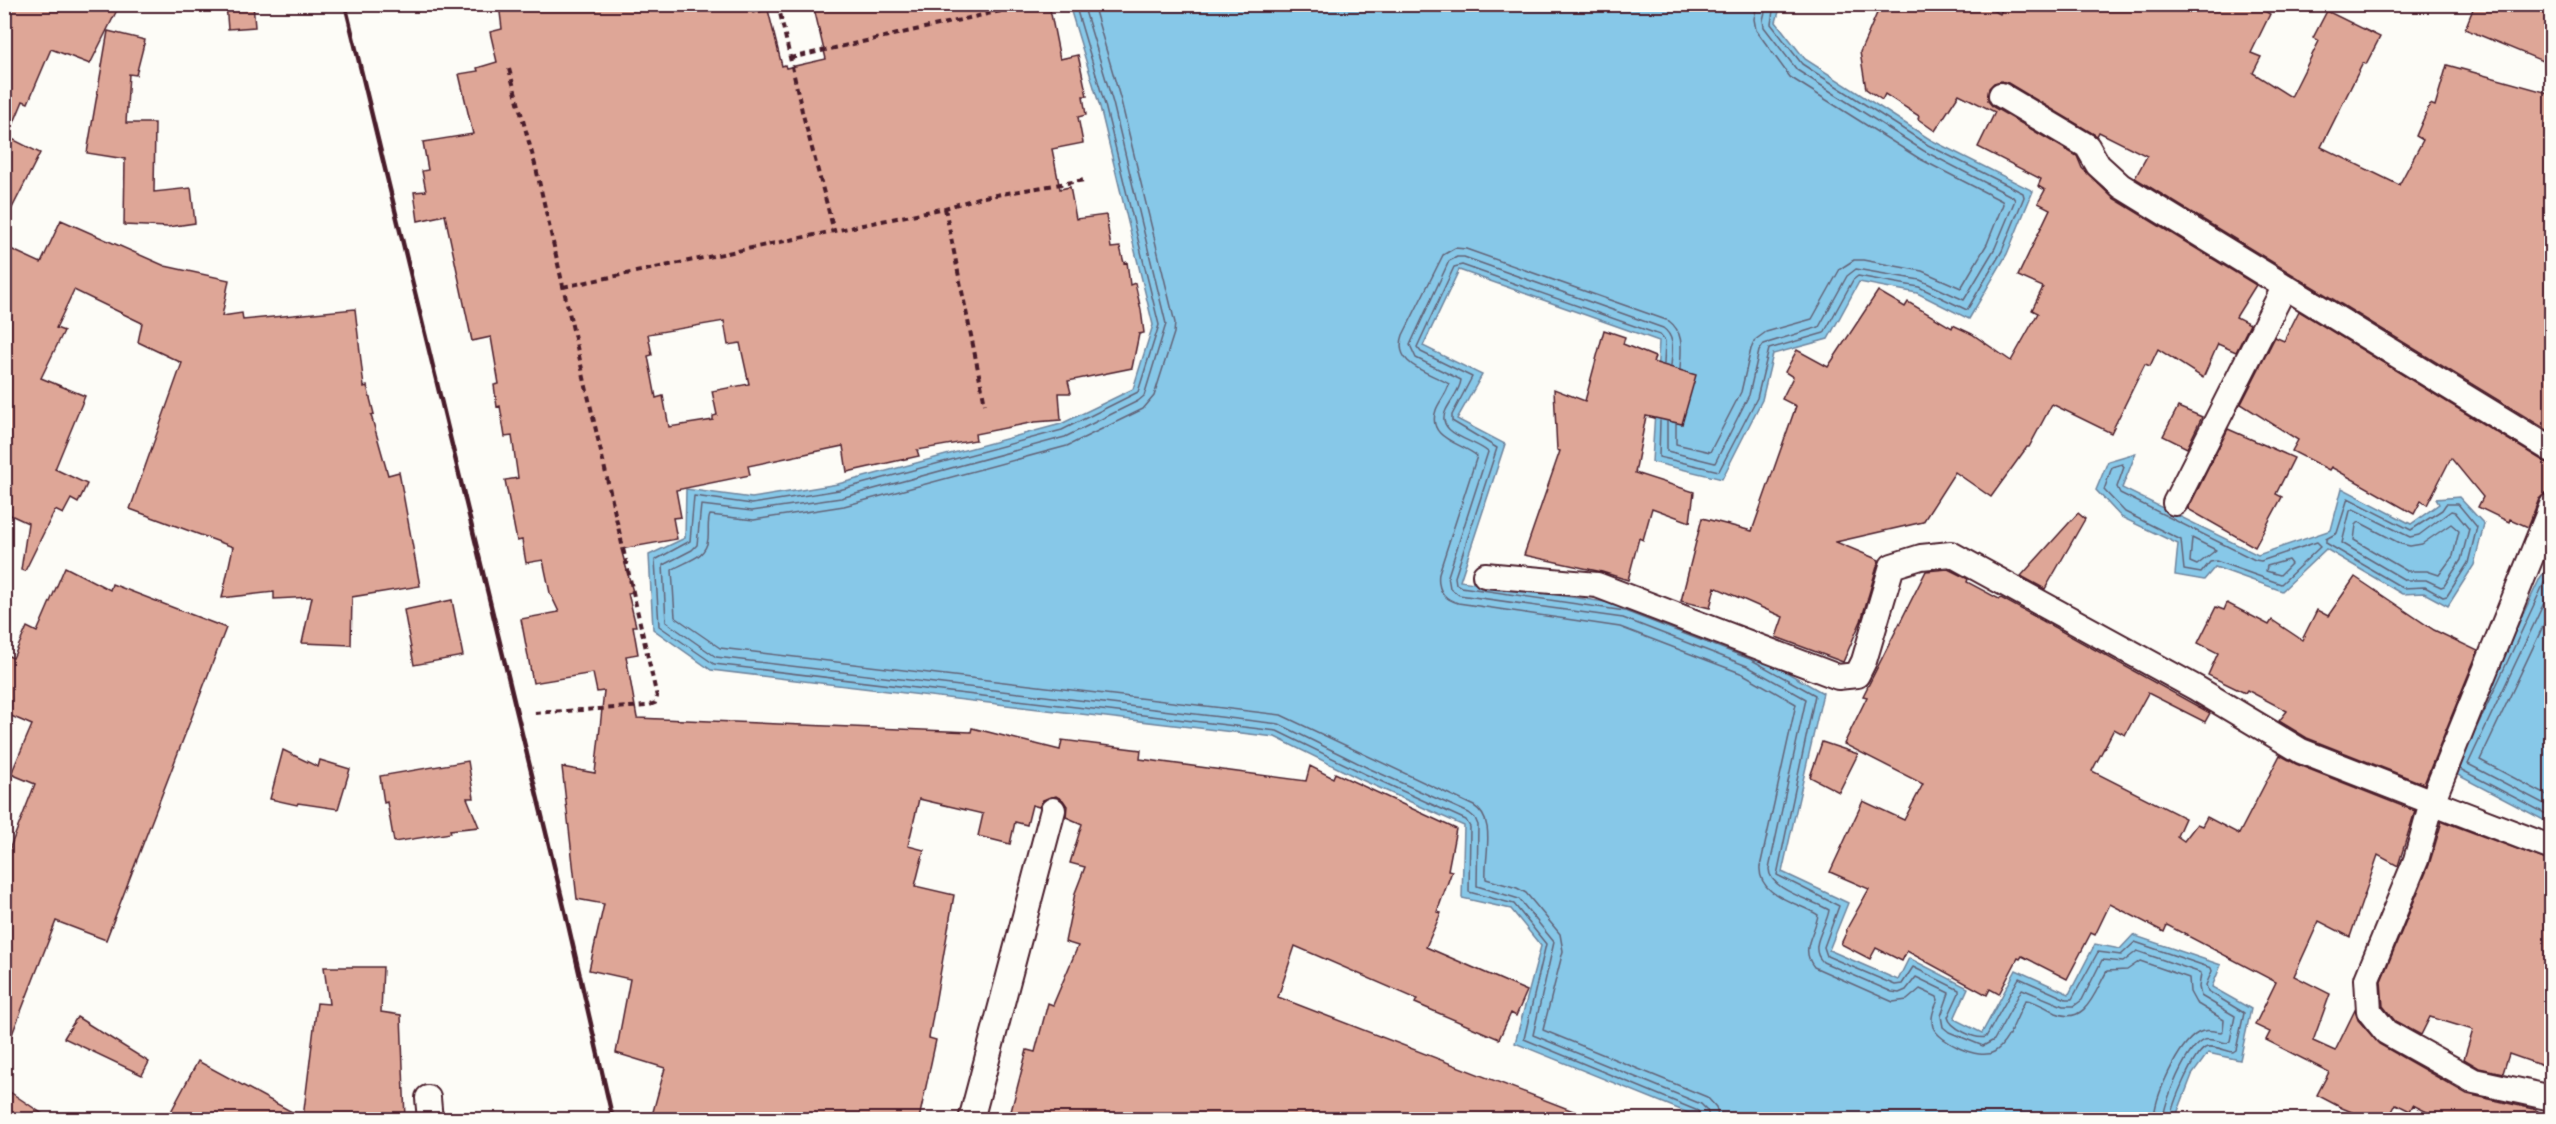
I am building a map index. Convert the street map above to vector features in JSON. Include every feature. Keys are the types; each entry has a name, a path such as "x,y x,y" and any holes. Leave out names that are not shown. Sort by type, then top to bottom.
{"street":[{"path":"2001,95 2087,146 2098,165 2121,186 2284,288 2552,450"},
{"path":"2175,503 2284,288"},
{"path":"2552,505 2432,802 2416,860 2367,979 2369,1011 2386,1032 2474,1081 2552,1098"},
{"path":"1485,575 1597,585 1838,677 1857,675 1864,661 1892,566 1921,557 1952,554 2196,688 2301,751 2552,848"},
{"path":"971,1119 1053,810"}],"path":[{"path":"778,4 834,231"},
{"path":"790,58 1032,4"},
{"path":"509,69 536,168 657,697 655,703 647,706 533,713"},
{"path":"563,287 945,208 978,198 1085,180"},
{"path":"945,208 986,404"}],"water":[{"path":"1069,5 1781,5 1776,22 1805,59 1931,140 2033,191 2007,254 1969,319 1917,293 1859,282 1828,339 1773,354 1762,400 1722,479 1652,462 1659,341 1459,270 1423,346 1482,375 1457,419 1505,444 1460,581 1626,605 1753,653 1823,693 1782,872 1848,903 1829,950 1898,980 1909,958 1968,988 1954,1019 1982,1033 2016,970 2069,994 2095,944 2120,949 2133,935 2221,965 2212,987 2251,1009 2240,1060 2208,1053 2192,1075 2175,1119 1703,1119 1515,1043 1541,946 1511,909 1462,898 1464,826 1362,780 1275,737 711,670 653,629 649,555 685,538 686,489 752,498 838,484 1061,424 1133,389 1153,325 1100,107"},
{"path":"2136,453 2122,488 2258,555 2331,530 2342,488 2411,524 2439,504 2436,499 2459,497 2484,524 2474,565 2448,606 2424,593 2402,594 2326,549 2282,591 2215,567 2204,580 2175,575 2178,544 2121,517 2096,490 2108,461"},
{"path":"2551,563 2551,824 2450,771 2540,578"}],"building":[{"path":"4,4 120,4 90,64 51,49 28,103 23,101 8,137 40,153 4,224"},
{"path":"226,4 253,4 255,27 228,29"},
{"path":"499,4 751,4 753,13 768,10 782,66 785,65 786,68 826,59 813,4 1049,4 1060,59 1078,55 1087,96 1083,96 1086,115 1078,117 1083,143 1052,149 1060,189 1070,187 1076,219 1106,215 1111,248 1120,247 1124,263 1127,262 1130,285 1135,283 1144,333 1139,334 1132,368 1068,381 1071,393 1059,393 1061,420 1035,422 975,434 976,440 917,450 919,456 847,472 843,446 748,466 750,475 676,490 681,517 673,518 677,539 621,549 633,592 628,593 636,626 633,626 638,654 626,656 637,718 971,732 972,728 1060,750 1062,740 1141,750 1140,759 1306,781 1310,766 1333,778 1335,773 1456,829 1448,870 1452,871 1437,912 1441,913 1426,947 1527,991 1516,1016 1511,1013 1499,1039 1415,1003 1417,999 1295,946 1278,997 1594,1119 1009,1119 1027,1050 1035,1052 1048,1003 1053,1005 1078,946 1065,942 1075,893 1085,867 1070,863 1082,824 1066,817 1067,806 1056,796 1043,800 1039,807 1032,805 1027,825 1015,822 1010,844 978,836 983,814 919,799 908,846 924,850 915,886 954,895 929,1038 936,1040 919,1119 651,1119 665,1068 616,1053 630,979 589,970 604,904 577,899 562,767 595,773 604,691 597,692 593,673 533,683 521,619 559,612 550,593 543,560 526,563 522,540 517,541 505,480 518,478 512,436 505,437 500,406 497,407 494,385 499,384 491,337 472,341 445,215 418,221 414,192 426,191 422,171 428,170 423,142 473,134 459,74 478,71 477,68 497,62 490,32 502,29","holes":["724,321 728,345 740,343 749,384 712,391 717,415 713,416 713,420 669,427 663,396 656,398 648,356 652,355 648,334"]},
{"path":"1881,4 1981,4 2000,14 2004,4 2252,4 2270,14 2251,53 2261,57 2253,73 2291,97 2319,41 2313,38 2327,11 2380,37 2366,64 2363,63 2321,147 2399,185 2423,140 2416,136 2430,104 2435,106 2447,65 2552,94 2552,433 2135,178 2147,156 2099,132 2097,136 2001,81 1989,88 1988,101 1993,107 2077,156 2082,168 2113,198 2256,285 2236,317 2250,324 2236,352 2218,344 2203,378 2158,349 2150,366 2145,364 2111,433 2052,404 2029,447 1991,497 1955,472 1923,522 1836,542 1879,560 1861,621 1843,662 1776,637 1783,617 1715,587 1710,608 1681,601 1702,518 1752,531 1796,406 1782,399 1793,377 1785,372 1797,350 1828,367 1878,291 1905,307 1908,302 1952,328 1953,325 1972,334 2011,361 2038,313 2032,310 2043,287 2018,276 2050,209 2038,203 2045,190 2038,186 2041,179 1978,147 1995,112 1959,94 1935,131 1918,119 1919,116 1885,94 1882,100 1866,89 1860,52"},
{"path":"2475,4 2552,4 2552,65 2465,29"},
{"path":"108,31 145,40 136,75 129,74 126,123 155,123 154,192 191,188 195,223 168,227 124,225 125,159 87,153"},
{"path":"61,220 165,266 229,280 222,316 242,313 243,320 355,309 364,387 367,386 374,414 371,415 388,475 399,472 420,586 352,597 351,645 302,643 312,597 274,599 274,592 222,598 233,547 130,509 182,363 138,342 142,323 74,290 56,328 64,331 41,378 85,396 55,469 87,484 78,503 71,499 63,514 55,510 25,571 21,570 28,523 4,512 4,246 41,263"},
{"path":"2299,311 2545,462 2552,464 2552,488 2539,499 2528,527 2510,519 2509,522 2478,507 2483,497 2451,458 2427,505 2421,501 2414,514 2331,467 2329,470 2292,451 2298,440 2241,404 2275,337 2284,341"},
{"path":"1604,330 1625,337 1623,344 1655,357 1653,362 1696,375 1682,424 1646,416 1635,473 1694,492 1690,522 1652,508 1643,540 1639,538 1628,580 1524,555 1560,451 1557,450 1554,389 1585,401"},
{"path":"2178,407 2202,417 2187,448 2163,436"},
{"path":"2228,429 2294,458 2276,494 2282,497 2255,547 2188,509"},
{"path":"2078,513 2085,519 2045,589 2021,576"},
{"path":"65,567 110,590 112,584 226,628 106,940 56,921 6,1050 4,863 35,784 11,774 32,725 4,713 4,654 13,658 27,627 37,632"},
{"path":"1948,569 1968,579 1967,582 2001,598 2210,713 2205,722 2148,693 2125,735 2114,729 2092,771 2185,818 2177,836 2184,841 2197,824 2202,826 2207,817 2239,834 2280,755 2296,764 2415,811 2398,866 2378,855 2350,937 2319,921 2294,976 2330,994 2313,1041 2335,1051 2355,1010 2358,1020 2379,1044 2467,1094 2534,1109 2552,1119 2441,1119 2413,1105 2410,1111 2396,1104 2388,1119 2369,1119 2342,1108 2317,1095 2329,1072 2266,1040 2270,1032 2255,1025 2276,982 2167,925 2164,932 2110,904 2095,935 2091,933 2067,979 2022,956 2018,958 1999,994 1990,989 1987,995 1907,951 1902,961 1876,948 1870,959 1841,944 1846,930 1869,889 1830,872 1863,801 1904,820 1923,784 1844,744 1867,697 1863,696 1926,571"},
{"path":"2355,577 2434,630 2478,651 2424,784 2307,738 2279,721 2287,711 2247,690 2245,693 2208,675 2218,653 2198,643 2216,607 2224,610 2227,603 2269,625 2272,620 2302,640 2317,610 2328,616"},
{"path":"452,600 463,656 414,665 404,610"},
{"path":"1822,742 1858,754 1839,792 1810,777"},
{"path":"283,750 318,767 320,760 350,769 338,809 298,803 297,805 270,799"},
{"path":"468,761 474,798 467,798 479,827 450,830 451,833 394,842 380,776"},
{"path":"2442,821 2552,862 2552,890 2545,904 2552,908 2552,1069 2509,1054 2503,1073 2479,1068 2464,1059 2473,1030 2430,1017 2421,1035 2395,1021 2383,1006 2381,981 2429,865"},
{"path":"324,967 383,967 381,1012 401,1015 405,1119 167,1119 198,1061 303,1118 317,1003 329,1004"},
{"path":"77,1017 149,1062 142,1075 64,1038"},
{"path":"4,1088 50,1119 4,1119"}],"railway":[{"path":"345,4 565,911 613,1120"}]}
